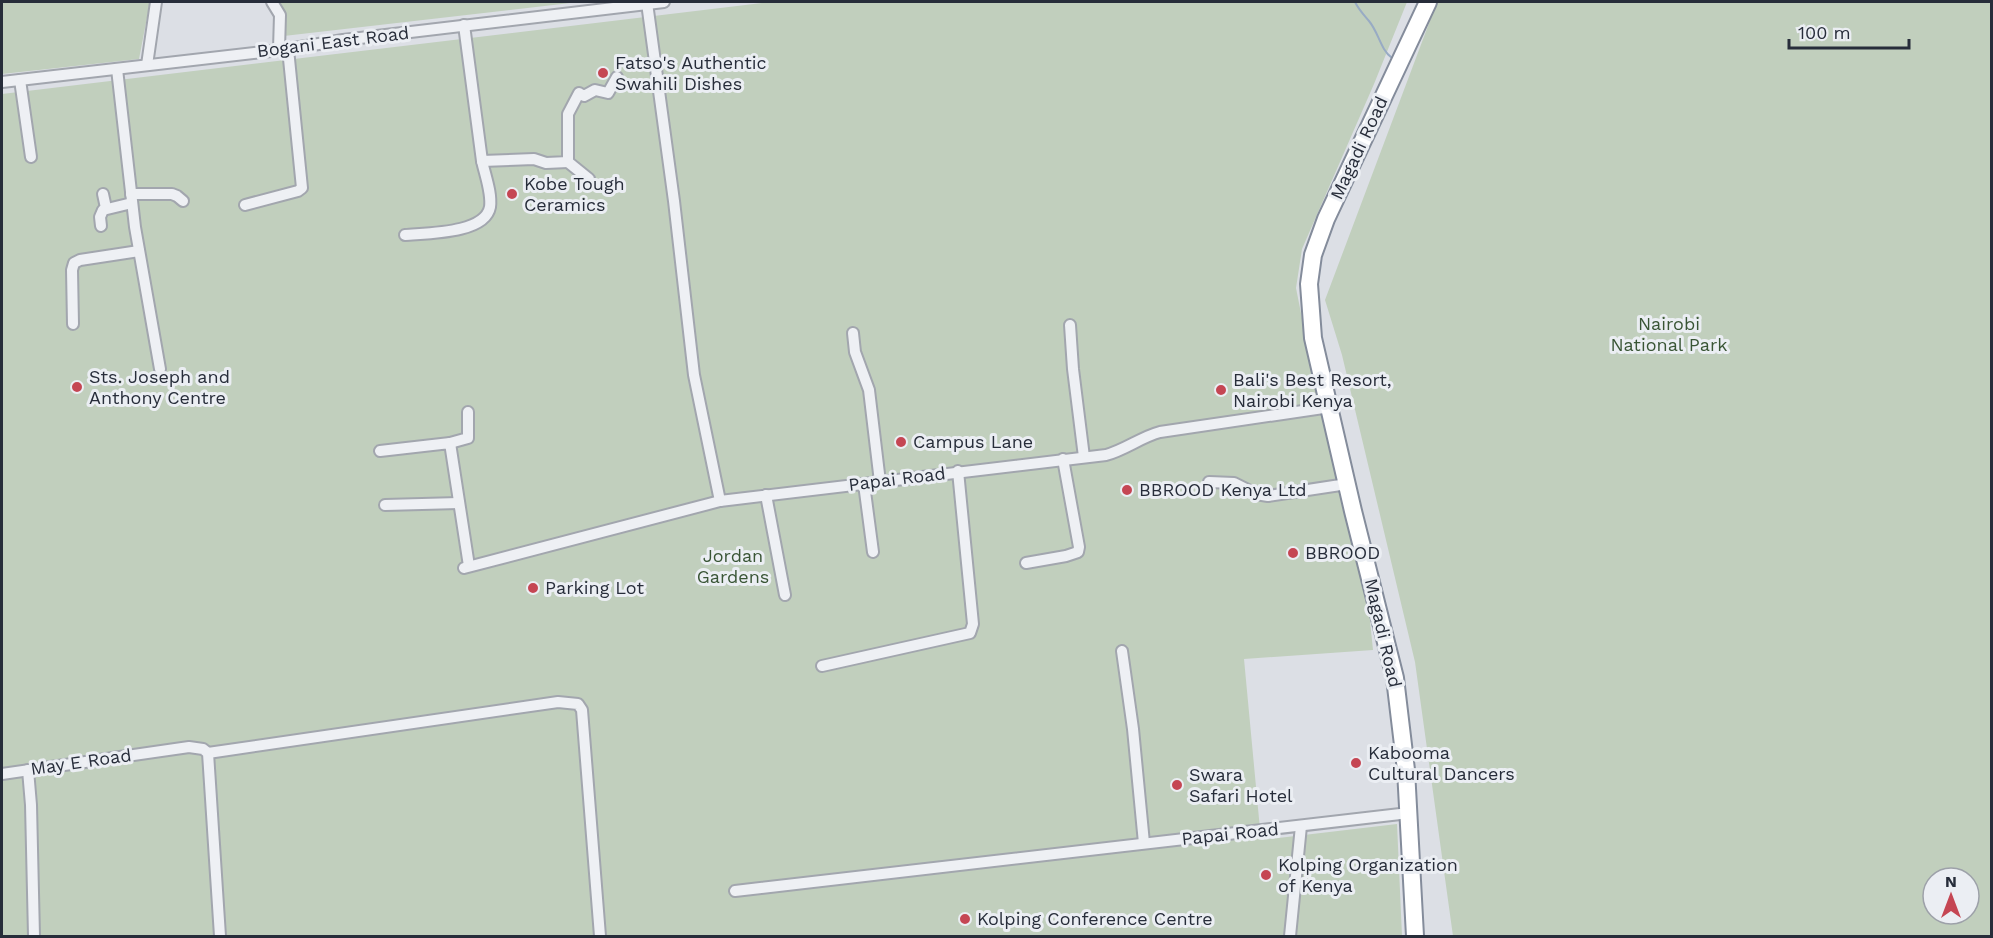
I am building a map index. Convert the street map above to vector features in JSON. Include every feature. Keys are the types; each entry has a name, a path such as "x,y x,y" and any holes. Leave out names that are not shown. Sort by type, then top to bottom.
{"highway":[{"name":"Magadi Road","path":"1415,936 1409,813 1395,678 1313,338 1309,284 1313,255 1326,219 1428,2"}],"street":[{"path":"147,65 156,2"},
{"path":"244,206 302,188 280,13 272,2"},
{"name":"Bogani East Road","path":"2,82 664,2"},
{"path":"647,3 674,201 694,375 720,501"},
{"path":"405,235 459,230 474,225 487,213 490,201 482,161 464,25"},
{"path":"117,69 131,199 160,369"},
{"path":"568,162 568,114 571,107 579,93 584,96 595,90 608,93 616,78"},
{"path":"20,80 31,157"},
{"path":"482,161 534,159 546,163 568,162 589,179"},
{"path":"103,194 106,208"},
{"path":"101,226 101,213 106,208 131,199 172,194 183,201"},
{"path":"73,324 72,270 74,263 80,260 139,251"},
{"path":"1070,325 1084,457"},
{"path":"853,333 855,352 869,390 879,482"},
{"name":"Papai Road","path":"459,503 467,567 720,501 1114,453 1160,432 1330,407"},
{"path":"380,451 450,443 468,438 468,412"},
{"path":"385,505 459,503 450,443"},
{"path":"1026,563 1078,552 1063,459"},
{"path":"822,666 970,633 974,624 958,471"},
{"path":"1209,482 1234,483 1256,494 1268,496 1347,484"},
{"path":"864,484 873,552"},
{"path":"766,495 785,595"},
{"path":"1122,651 1133,729 1144,843"},
{"name":"May E Road","path":"2,774 194,747 203,748 208,753 558,702 578,704 582,710 600,936"},
{"path":"208,753 220,936"},
{"path":"28,770 32,805 34,936"},
{"name":"Papai Road","path":"735,891 1409,813"},
{"path":"1290,936 1300,826"}],"green space":[{"path":"2,2 150,2 139,59 2,74"},
{"path":"276,2 579,2 275,37"},
{"name":"Jordan Gardens","path":"770,2 1407,2 1302,249 1296,288 1317,394 1369,611 1373,650 1244,659 1261,840 1397,824 1402,936 2,936 2,94"},
{"name":"Nairobi National Park","path":"1437,2 1991,2 1991,936 1453,936 1415,662 1342,355 1325,300"}],"waterway":[{"path":"1355,2 1392,58"}],"place":[{"name":"Fatso's Authentic Swahili Dishes","path":"603,73"},
{"name":"Kobe Tough Ceramics","path":"512,194"},
{"name":"Sts. Joseph and Anthony Centre","path":"77,387"},
{"name":"Bali's Best Resort, Nairobi Kenya","path":"1221,390"},
{"name":"Campus Lane","path":"901,442"},
{"name":"BBROOD Kenya Ltd","path":"1127,490"},
{"name":"BBROOD","path":"1293,553"},
{"name":"Parking Lot","path":"533,588"},
{"name":"Kabooma Cultural Dancers","path":"1356,763"},
{"name":"Swara Safari Hotel","path":"1177,785"},
{"name":"Kolping Organization of Kenya","path":"1266,875"},
{"name":"Kolping Conference Centre","path":"965,919"}]}
